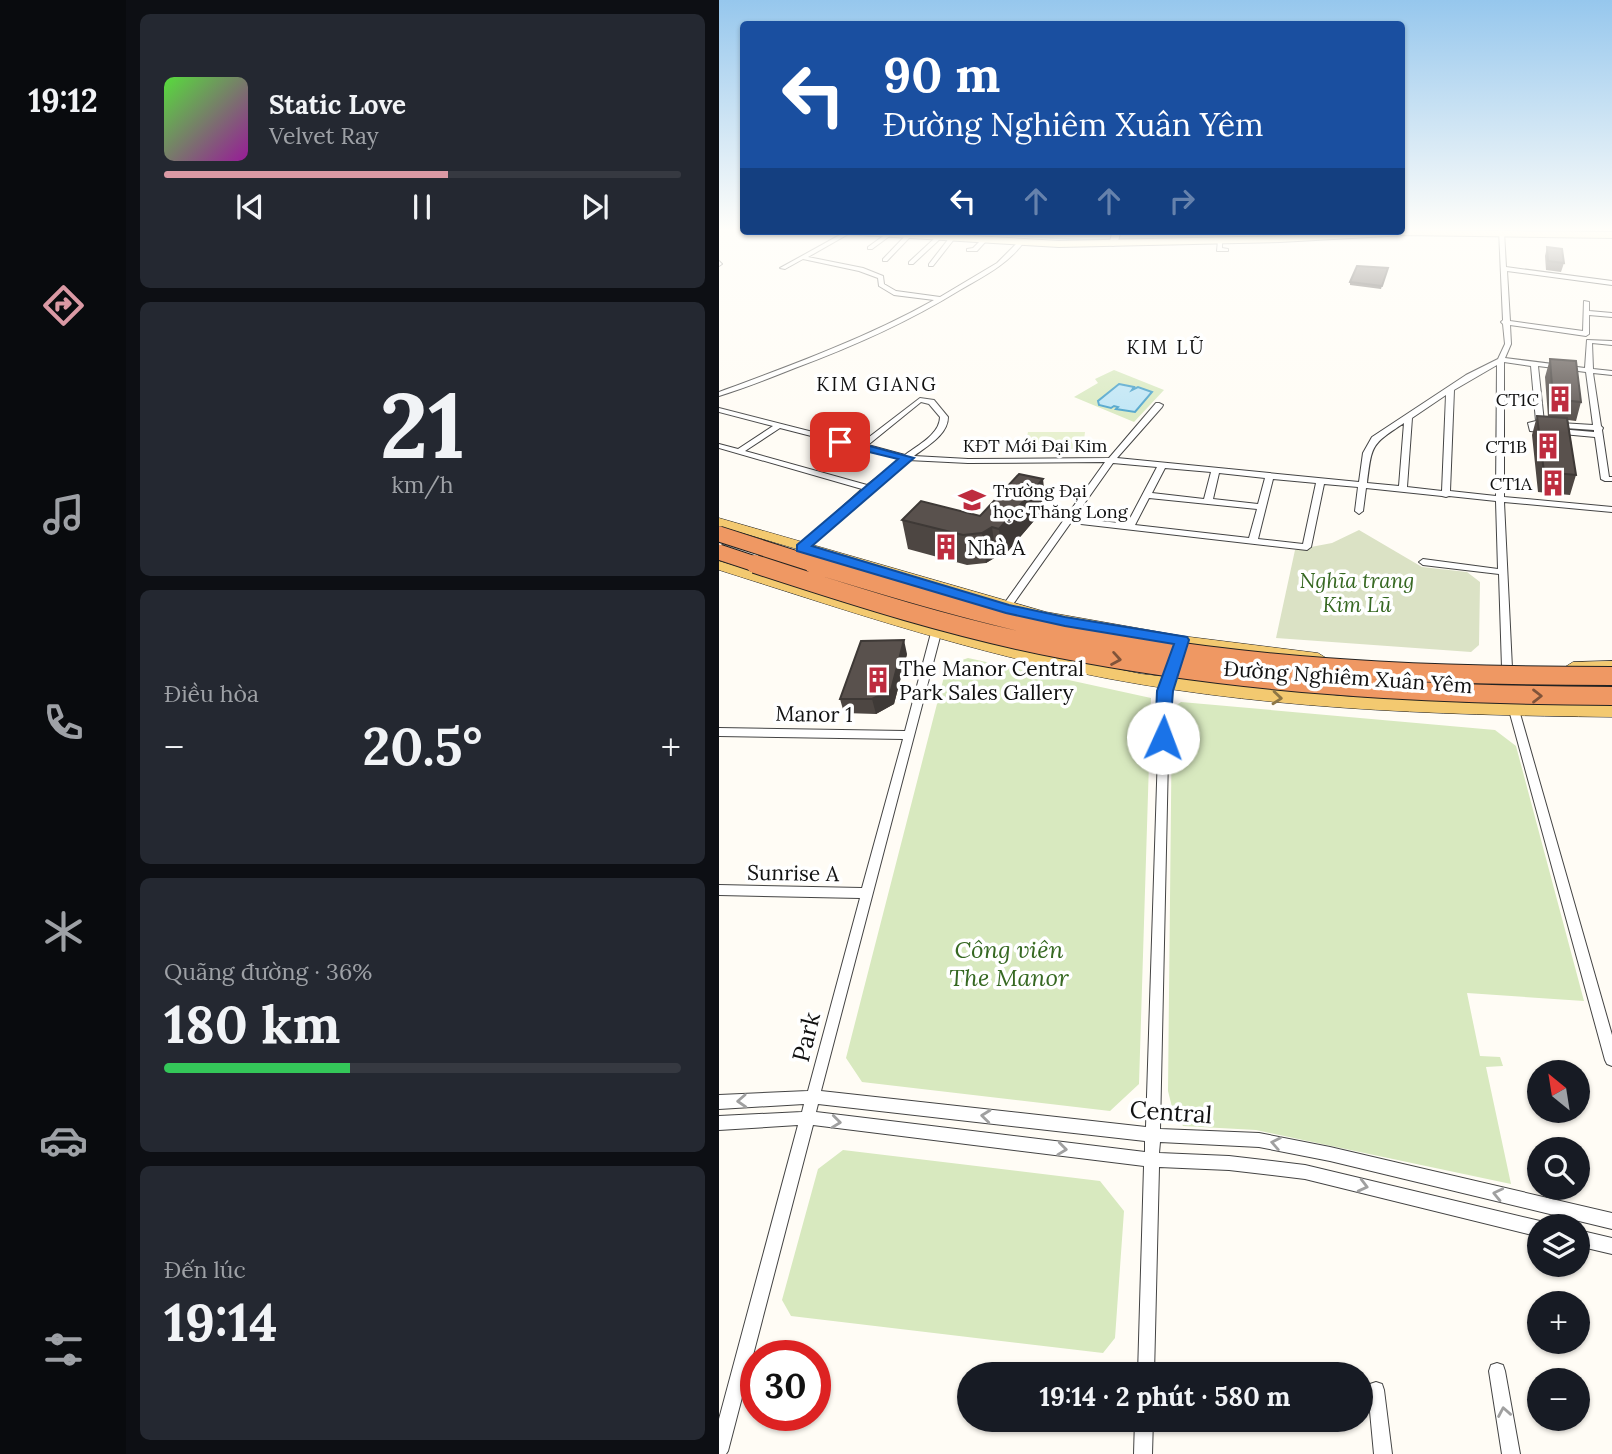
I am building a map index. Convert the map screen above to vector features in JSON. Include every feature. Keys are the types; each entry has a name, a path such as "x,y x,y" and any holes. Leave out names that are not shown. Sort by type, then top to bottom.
{"highway":[{"path":"719,534 879,584 994,616 1160,648 1294,666 1399,673 1612,676"},
{"path":"719,552 864,599 981,632 1140,664 1291,684 1388,691 1512,696 1612,695"}],"main road":[{"name":"Đường Nghiêm Xuân Yêm","path":"719,522 1006,608 1065,622 1318,658 1507,668 1612,666"},
{"name":"Đường Nghiêm Xuân Yêm","path":"719,565 936,633 1075,667 1169,684 1275,698 1514,710 1612,711"},
{"path":"1169,684 1182,640"}],"street":[{"path":"934,298 942,299"},
{"path":"1505,298 1508,344 1501,359 1500,501 1507,668"},
{"path":"719,394 841,349 942,299"},
{"path":"1505,322 1586,334 1586,302"},
{"path":"1586,313 1612,315"},
{"path":"1612,343 1589,341 1589,371 1606,479 1612,479"},
{"path":"1359,511 1361,486 1371,445 1408,417 1501,359 1612,373"},
{"path":"1534,365 1540,423 1532,422 1533,429 1612,431"},
{"path":"1446,495 1450,390"},
{"name":"KĐT Mới Đại Kim","path":"861,447 921,396 937,407 945,417 944,424 937,434 908,458"},
{"path":"1006,608 1111,460 1159,405"},
{"name":"KĐT Mới Đại Kim","path":"719,410 908,458 968,461 1111,460 1535,506"},
{"path":"1403,490 1408,417"},
{"path":"740,451 778,426"},
{"path":"719,446 868,488"},
{"path":"802,548 868,488 908,458"},
{"path":"1130,527 1162,465"},
{"path":"1208,501 1215,471"},
{"path":"1253,541 1270,476"},
{"path":"1084,522 1306,547 1320,481"},
{"path":"1146,495 1261,507"},
{"path":"1535,506 1612,510"},
{"path":"1535,506 1612,516"},
{"path":"1423,562 1503,572"},
{"name":"Park","path":"719,1451 936,633"},
{"path":"1146,1362 1165,691 1169,684"},
{"path":"1514,710 1607,1027 1612,1060"},
{"name":"Manor 1","path":"719,732 909,735"},
{"name":"Sunrise A","path":"719,890 867,893"},
{"name":"Central","path":"719,1102 814,1097 1151,1135 1259,1140 1612,1221"},
{"path":"719,1124 808,1118 1150,1160 1229,1163 1305,1172 1527,1226"},
{"path":"1590,1241 1612,1246"},
{"path":"1497,1371 1511,1454"},
{"path":"1376,1390 1383,1454"},
{"path":"1143,1454 1144,1432"}],"green space":[{"path":"1114,370 1164,390 1134,422 1074,397 1098,383 1095,379"},
{"path":"1028,432 1085,432 1083,449 1024,449"},
{"name":"Nghĩa trang Kim Lũ","path":"1359,530 1422,567 1467,572 1480,582 1479,645 1471,652 1276,638 1295,550 1332,543"},
{"name":"Công viên The Manor","path":"968,658 1151,698 1139,1084 1110,1111 862,1082 846,1058 947,665"},
{"path":"1181,702 1495,730 1516,746 1584,1001 1467,993 1480,1056 1500,1057 1503,1066 1486,1067 1511,1184 1256,1130 1183,1126 1173,1111 1168,1091 1172,708"},
{"path":"843,1150 1100,1181 1124,1211 1115,1338 1103,1353 791,1316 782,1300 818,1169"}],"water":[{"path":"1119,384 1134,387 1132,390 1138,387 1152,392 1135,412 1099,405 1098,401"}],"building":[{"path":"1550,359 1576,361 1581,402 1553,399"},
{"path":"1537,416 1567,418 1576,475 1544,472"},
{"path":"1019,474 1043,479 999,529 992,527 982,533 963,535 902,520 921,501 980,516"},
{"name":"The Manor Central Park Sales Gallery","path":"904,640 891,690 872,699 840,699 861,641"}],"place":[{"name":"CT1C","path":"1560,399"},
{"name":"CT1B","path":"1548,446"},
{"name":"CT1A","path":"1553,483"},
{"name":"Trường Đại học Thăng Long","path":"972,500"},
{"name":"Nhà A","path":"946,547"},
{"name":"The Manor Central Park Sales Gallery","path":"878,680"}],"district":[{"name":"KIM LŨ","path":"1166,347"},
{"name":"KIM GIANG","path":"877,384"}],"route":[{"path":"840,442 908,458 868,488 802,548 1006,608 1065,622 1182,640 1165,691 1163,738"}]}
